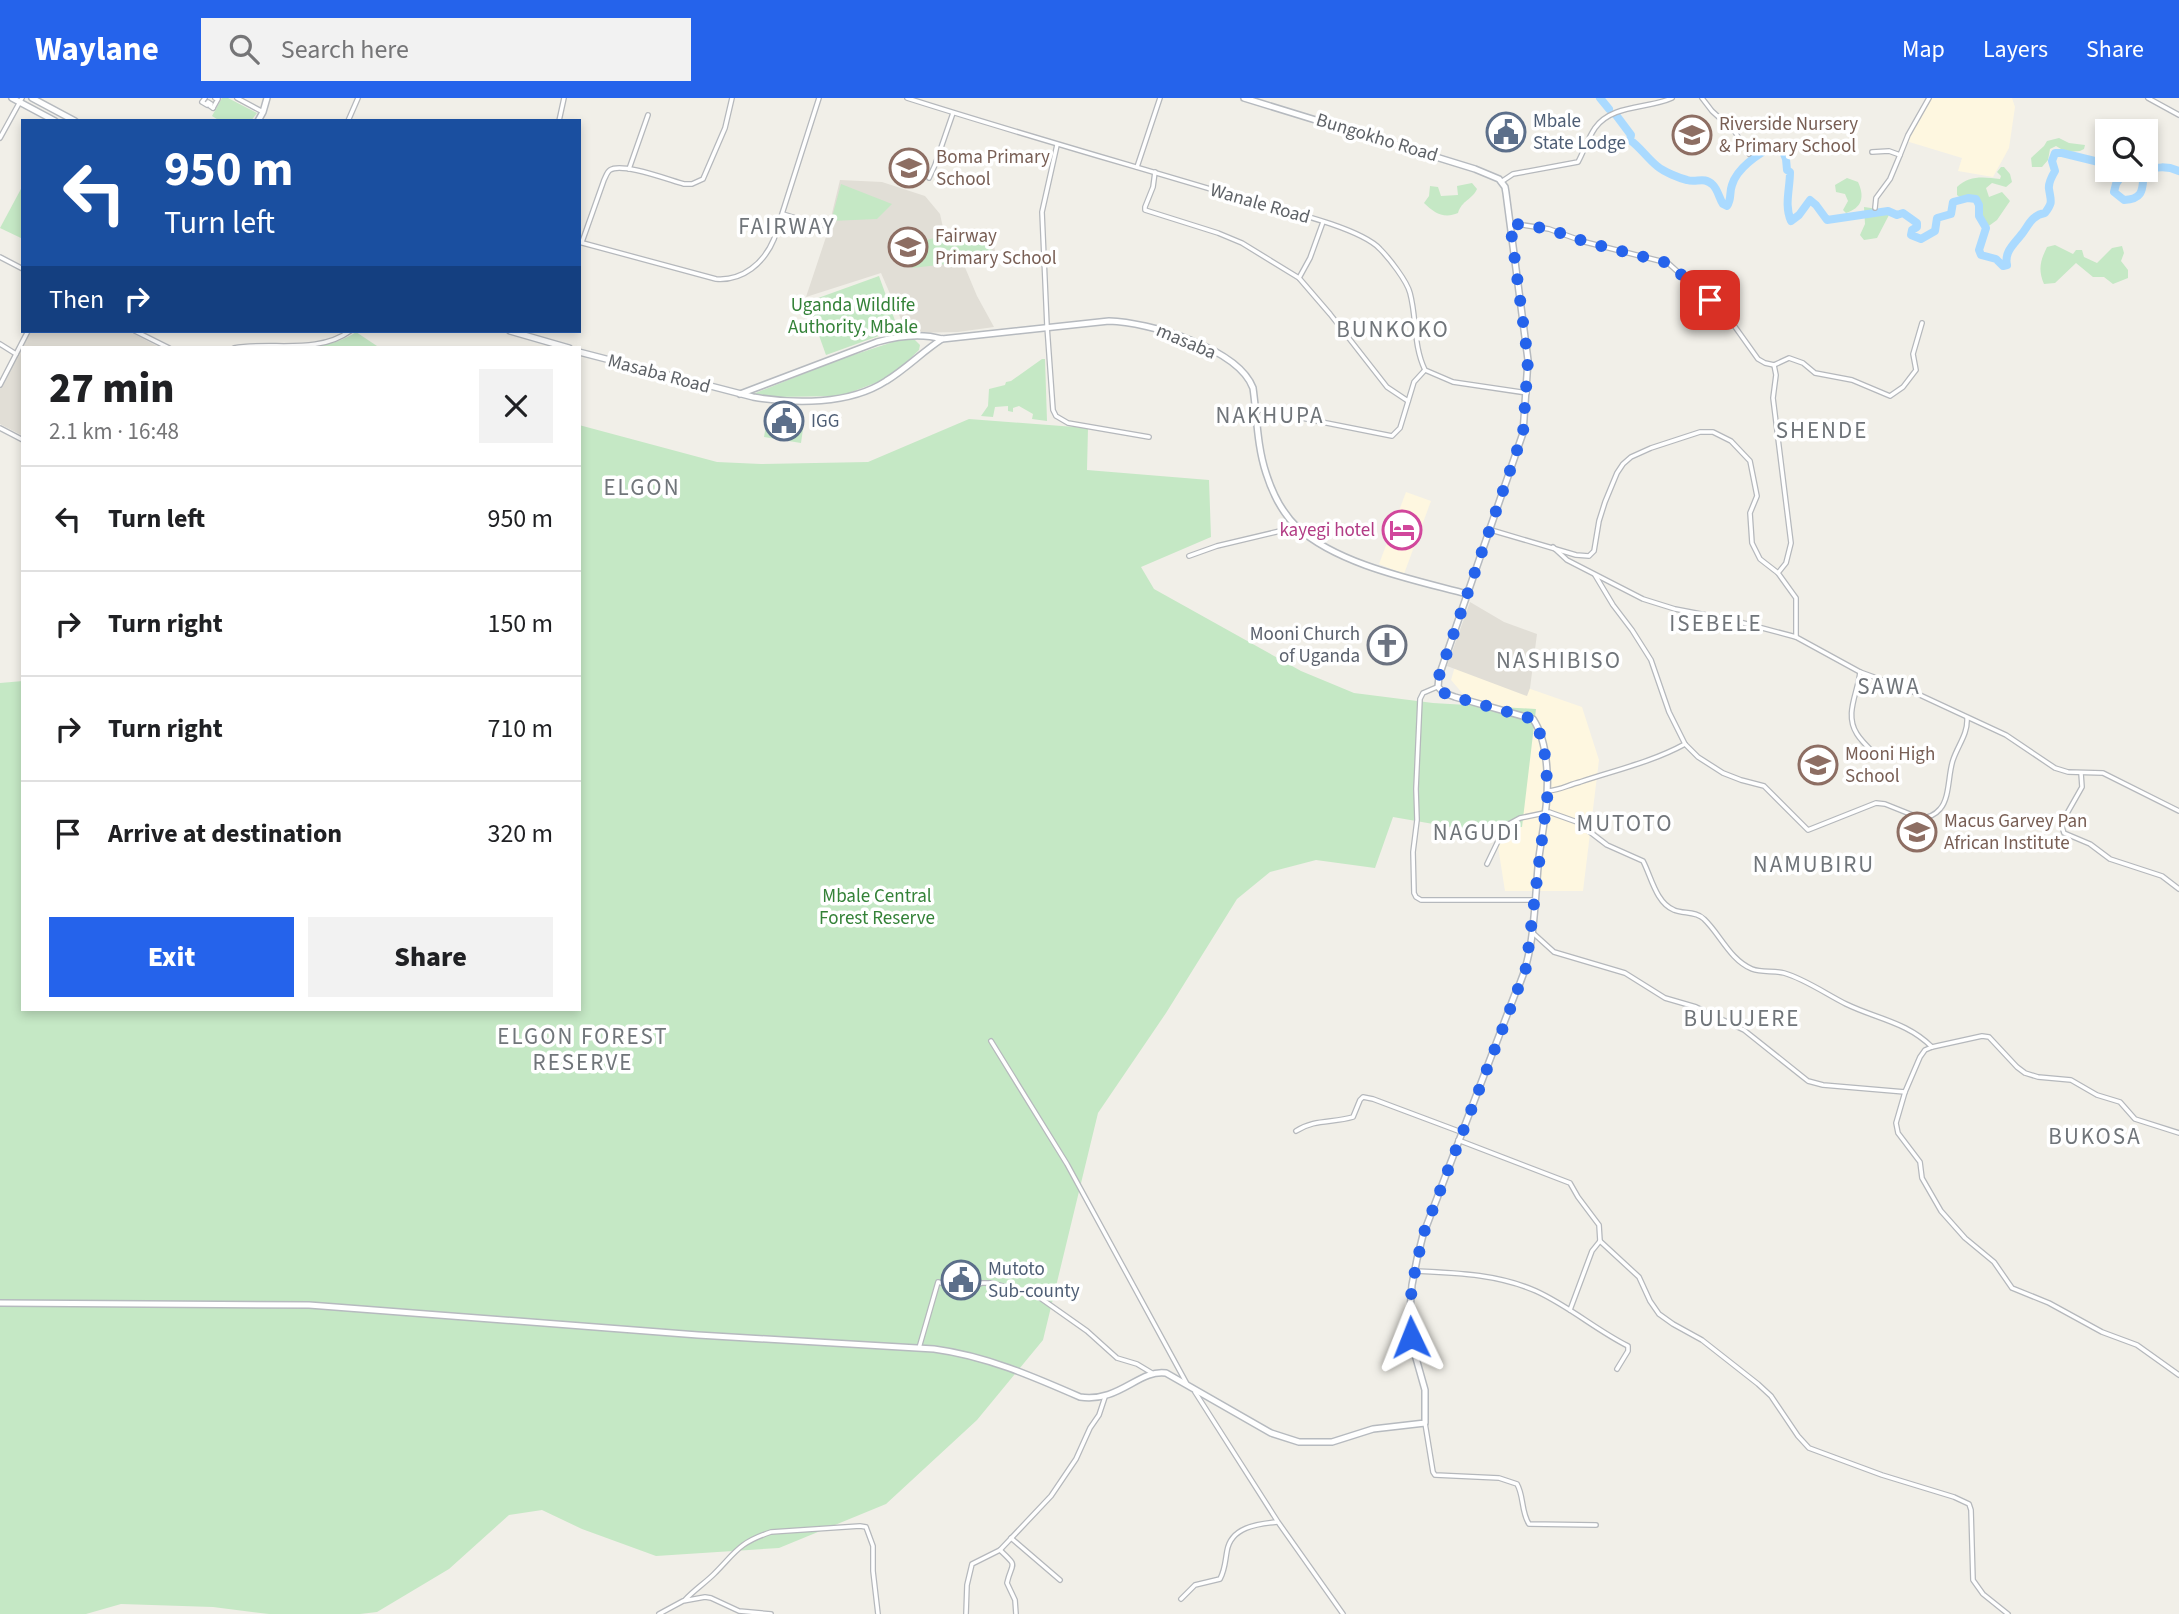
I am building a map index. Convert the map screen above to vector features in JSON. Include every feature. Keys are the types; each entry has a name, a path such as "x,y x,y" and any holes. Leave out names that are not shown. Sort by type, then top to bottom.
{"street":[{"path":"12,98 21,100 52,119"},
{"path":"32,98 71,119"},
{"path":"205,98 202,102 207,105 208,102 213,108 218,100 215,98"},
{"path":"237,98 263,112"},
{"path":"259,119 267,98"},
{"path":"349,119 358,98"},
{"path":"559,119 564,98"},
{"path":"581,240 608,172 618,168 629,169 684,184 703,179 725,128 732,98"},
{"path":"581,242 716,279 726,279 749,271 761,262 769,251 819,98"},
{"name":"Wanale Road","path":"907,98 1057,145 1323,222 1363,237 1380,248 1405,283 1410,294 1417,350 1425,370"},
{"path":"1138,167 1160,98"},
{"name":"Bungokho Road","path":"1244,98 1465,165 1493,176 1503,184"},
{"path":"1438,687 1439,676 1522,439 1528,360 1503,184 1513,174 1578,162 1595,127 1611,114 1672,98"},
{"path":"1702,98 1735,132 1749,154"},
{"path":"1875,208 1876,198 1890,179 1908,135 1929,98"},
{"path":"2148,98 2179,116"},
{"path":"0,138 21,100"},
{"path":"929,178 953,113"},
{"path":"629,169 648,115"},
{"path":"0,122 7,125"},
{"path":"1057,145 1042,212 1046,326 1053,410 1056,416 1068,423 1149,437"},
{"path":"1872,152 1889,151 1900,155"},
{"path":"1155,172 1145,210 1218,233 1250,248 1299,278 1387,387 1408,401"},
{"path":"783,214 821,226"},
{"path":"1299,278 1310,258 1323,222"},
{"path":"1510,223 1549,229 1594,245 1668,263 1728,317 1758,359 1774,365 1790,358 1803,363 1815,373 1852,380 1886,395 1893,395 1903,387 1916,370 1913,354 1922,323"},
{"path":"0,257 21,268"},
{"name":"masaba","path":"942,339 1109,321 1133,322 1161,329 1200,344 1216,352 1246,375 1253,388 1265,471 1280,504 1297,527 1352,559 1403,577 1467,594"},
{"path":"0,385 27,333"},
{"path":"139,333 165,346"},
{"path":"275,346 320,344 346,333"},
{"path":"529,333 564,346"},
{"path":"918,336 922,353"},
{"path":"740,394 895,337 942,339"},
{"name":"Masaba Road","path":"581,353 773,401 841,398 866,391 884,383 942,339"},
{"path":"0,344 16,354"},
{"path":"1774,365 1776,375 1773,398 1791,543 1786,563 1778,573"},
{"path":"1256,410 1392,436 1400,428 1415,382 1425,370 1452,382 1527,393"},
{"path":"0,428 21,439"},
{"path":"1491,530 1583,557 1589,556 1594,551 1605,502 1623,464 1631,457 1651,448 1700,432 1713,432 1731,441 1751,461 1757,496 1749,513 1752,543 1760,559 1778,573 1796,598 1796,637"},
{"path":"1189,556 1297,527"},
{"path":"1553,547 1567,560 1648,601 1796,637 1860,672 1907,689 2015,740 2055,768 2068,772 2104,773 2179,811"},
{"path":"1593,572 1651,660 1669,712 1685,744 1698,757 1723,773 1764,786 1810,830 1876,803 1923,818 1938,811 1943,804 1953,760 1966,732 1967,718"},
{"path":"1860,672 1851,712 1852,722 1857,734 1877,756"},
{"path":"1438,687 1444,693 1455,697 1533,719 1544,746 1548,791 1524,976 1514,995 1458,1140 1423,1235 1414,1271 1409,1322 1425,1390 1425,1423 1433,1472 1435,1475 1499,1478 1517,1484 1529,1524 1597,1525"},
{"path":"1438,687 1423,693 1420,699 1417,820 1413,852 1414,893 1421,900 1535,900"},
{"path":"1548,791 1562,789 1657,758 1685,744"},
{"path":"2081,773 2082,788 2061,824 2064,833 2090,844 2110,859 2162,876 2179,889"},
{"path":"1487,864 1501,835 1509,824 1520,818 1553,812 1572,819 1607,845 1643,861 1660,899 1674,910 1704,918 1734,955 1748,967 1759,971 1786,973 1849,1006 1913,1030 1932,1047"},
{"path":"1531,932 1554,952 1625,973 1665,998 1696,1007 1744,1030 1808,1081 1823,1085 1905,1092"},
{"path":"2179,1133 2135,1119 2120,1102 2097,1095 2071,1080 2025,1073 1989,1037 1982,1036 1925,1050 1905,1092 1896,1129 1920,1162 1922,1178 1948,1220 1994,1262 2009,1285 2058,1307 2102,1332 2137,1345 2179,1375"},
{"path":"991,1041 1067,1164 1190,1385 1278,1521 1343,1614"},
{"path":"1296,1131 1317,1122 1353,1117 1363,1097 1461,1132"},
{"path":"1458,1140 1570,1183 1599,1225 1600,1241 1592,1251 1570,1310"},
{"path":"1600,1241 1639,1277 1659,1314 1702,1340 1765,1390 1809,1448 1969,1504 1973,1580 1983,1594 2008,1614"},
{"path":"1414,1271 1492,1276 1536,1292 1628,1346 1617,1369"},
{"path":"919,1348 938,1282 966,1290 982,1283 991,1283 1035,1295 1087,1331 1117,1358 1137,1364 1154,1374"},
{"path":"0,1303 309,1305 698,1335 919,1348 983,1358 1080,1397 1105,1397 1154,1374 1166,1373 1272,1433 1299,1442 1332,1442 1373,1429 1425,1423"},
{"path":"966,1614 970,1566 1000,1550 1046,1502 1076,1459 1099,1415 1105,1397"},
{"path":"1181,1599 1195,1585 1220,1579 1229,1544 1241,1530 1278,1521"},
{"path":"659,1614 685,1600 713,1575 735,1550 762,1535 771,1532 860,1526 866,1527 873,1546 878,1614"},
{"path":"1011,1538 1060,1580"},
{"path":"1000,1550 1014,1565 1007,1583 1015,1601 1016,1614"},
{"path":"685,1600 705,1597 749,1613 771,1614"},
{"path":"725,1605 727,1614"}],"shaded area":[{"path":"1930,98 2012,98 2015,107 2009,148 1993,177 1958,171 1962,158 1906,141"},
{"name":"Fairway Primary School","path":"840,180 882,182 925,196 940,214 944,232 993,235 996,260 964,265 994,327 958,332 907,333 881,273 806,297 827,234"},
{"path":"30,333 132,333 157,346 23,346"},
{"path":"21,350 21,435 0,424 0,389"},
{"name":"kayegi hotel","path":"1406,492 1431,501 1404,574 1379,564"},
{"path":"1470,602 1504,622 1537,634 1527,696 1447,666"},
{"path":"1456,663 1582,707 1599,760 1583,891 1505,891 1491,802 1483,717 1451,680"}],"green space":[{"path":"222,98 228,98 257,113 252,119 217,119 212,116"},
{"path":"2059,138 2069,143 2085,145 2084,149 2066,152 2056,146 2050,149 2048,160 2042,167 2032,167 2031,158 2047,141"},
{"path":"2001,167 2010,174 2012,182 2006,187 1992,183 1986,188 1989,197 2002,192 2010,201 1997,220 1986,228 1979,216 1976,199 1961,198 1957,195 1957,187 1972,179 2000,179 2001,176 1997,172"},
{"path":"1847,178 1858,182 1861,201 1856,208 1846,213 1843,210 1848,201 1845,194 1836,192 1835,185"},
{"path":"1472,183 1477,189 1458,213 1440,214 1424,203 1429,196 1430,186 1438,187 1441,196 1458,195 1457,186"},
{"path":"841,184 892,204 877,219 831,221"},
{"path":"21,189 21,238 0,228"},
{"path":"1864,207 1885,210 1889,215 1877,238 1864,240 1860,235 1865,224"},
{"path":"943,236 992,238 991,259 912,268 918,242"},
{"path":"2055,245 2073,254 2076,250 2082,250 2084,257 2097,263 2112,248 2122,246 2124,253 2121,261 2128,270 2128,278 2113,284 2104,277 2093,277 2076,263 2055,283 2044,284 2040,270 2041,261 2047,247"},
{"name":"Uganda Wildlife Authority, Mbale","path":"879,276 898,329 826,355 807,302"},
{"path":"358,333 377,346 311,346 339,341"},
{"path":"899,340 915,340 920,345 919,350 891,377 841,396 776,397 753,394 835,361"},
{"path":"1045,359 1047,421 1032,419 1033,414 1019,406 1013,408 1013,412 1008,411 1008,406 995,407 993,417 981,416 988,406 989,389 1005,385"},
{"path":"768,413 775,414 773,428 788,428 790,420 804,422 801,443 764,437"},
{"name":"Mbale Central Forest Reserve","path":"969,419 1088,428 1087,470 1209,480 1211,537 1141,567 1154,589 1301,671 1354,693 1433,703 1536,709 1522,827 1468,830 1393,817 1375,868 1316,860 1270,872 1237,899 1166,1013 1098,1113 1043,1340 977,1420 886,1504 779,1548 656,1556 582,1529 542,1510 509,1515 449,1569 377,1612 269,1614 213,1607 121,1604 86,1614 0,1614 0,683 21,681 21,1011 581,1011 581,426 717,462 868,462"}],"waterway":[{"path":"1600,98 1609,109"},
{"path":"1616,115 1631,135 1630,140 1657,166 1684,179 1710,182 1723,204 1727,206 1731,188 1743,167 1772,147 1782,149 1787,170 1790,172 1788,203 1791,221 1810,200 1827,220 1888,211 1897,215 1903,213 1917,223 1911,235 1921,239 1935,231 1937,218 1951,214 1953,202 1976,199 1979,216 1986,228 1979,250 1981,255 1996,259 2003,266 2007,265 2010,249 2030,222 2045,213 2051,202 2049,184 2055,171 2052,161 2055,153 2095,161"},
{"path":"2158,168 2179,171"},
{"path":"2117,182 2114,192 2124,200 2139,195 2143,182"}],"place":[{"name":"Mbale State Lodge","path":"1506,132"},
{"name":"Riverside Nursery & Primary School","path":"1692,135"},
{"name":"Boma Primary School","path":"909,168"},
{"name":"Fairway Primary School","path":"908,247"},
{"name":"IGG","path":"784,421"},
{"name":"kayegi hotel","path":"1402,530"},
{"name":"Mooni Church of Uganda","path":"1387,645"},
{"name":"Mooni High School","path":"1818,765"},
{"name":"Macus Garvey Pan African Institute","path":"1917,832"},
{"name":"Mutoto Sub-county","path":"961,1280"}],"district":[{"name":"FAIRWAY","path":"787,226"},
{"name":"BUNKOKO","path":"1393,329"},
{"name":"NAKHUPA","path":"1270,415"},
{"name":"SHENDE","path":"1822,430"},
{"name":"ELGON","path":"642,487"},
{"name":"ISEBELE","path":"1716,623"},
{"name":"NASHIBISO","path":"1559,660"},
{"name":"SAWA","path":"1889,686"},
{"name":"MUTOTO","path":"1625,823"},
{"name":"NAGUDI","path":"1477,832"},
{"name":"NAMUBIRU","path":"1814,864"},
{"name":"BULUJERE","path":"1742,1018"},
{"name":"ELGON FOREST RESERVE","path":"583,1049"},
{"name":"BUKOSA","path":"2095,1136"}],"route":[{"path":"1411,1337 1409,1322 1412,1285 1423,1235 1514,995 1524,976 1548,791 1544,746 1533,719 1455,697 1444,693 1438,687 1439,676 1523,433 1529,368 1510,223 1549,229 1586,242 1668,263 1710,300"}]}
